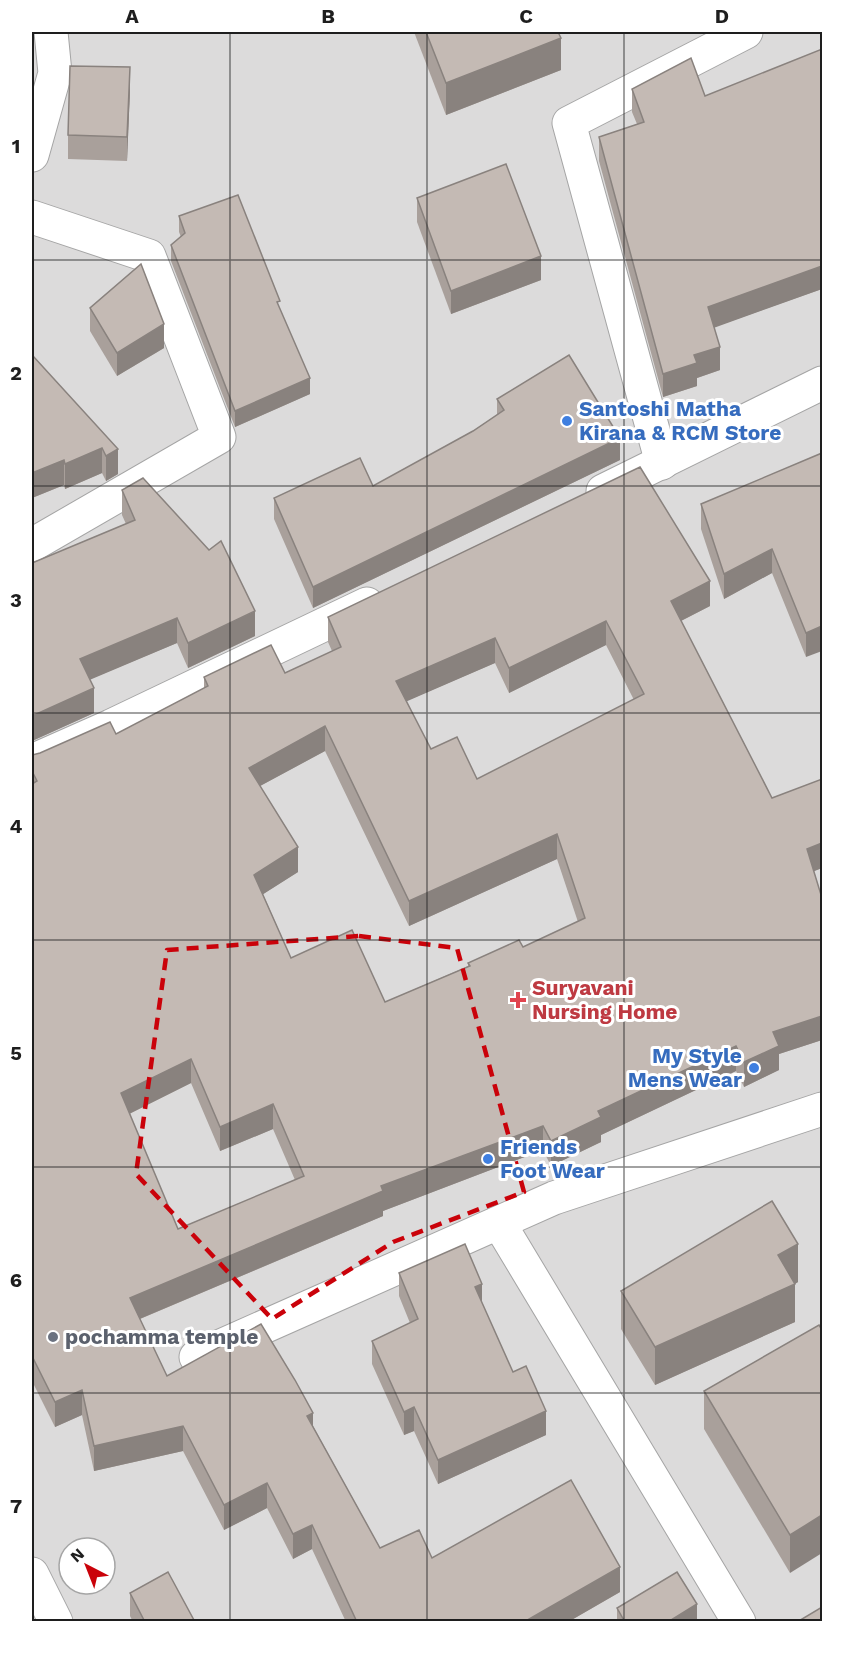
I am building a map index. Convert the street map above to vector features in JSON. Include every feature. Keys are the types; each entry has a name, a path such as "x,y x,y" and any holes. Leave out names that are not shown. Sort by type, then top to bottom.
{"street":[{"path":"32,155 55,73 51,32"},
{"path":"662,463 569,123 746,32"},
{"path":"32,217 149,256 219,437 32,545"},
{"path":"576,504 822,383"},
{"path":"32,761 392,592"},
{"path":"196,1358 554,1198 822,1109"},
{"path":"499,1223 739,1622"},
{"path":"32,1574 56,1622"}],"highlighted area":[{"path":"359,936 457,948 524,1192 393,1242 272,1319 136,1174 167,950"}],"shaded area":[{"path":"32,32 822,32 822,1621 32,1622"}],"building":[{"path":"426,32 558,32 561,38 446,83"},
{"path":"822,49 822,266 708,307 720,347 694,355 697,363 663,374 599,137 644,122 632,89 691,58 705,96"},
{"path":"70,66 130,67 127,137 68,135"},
{"path":"506,164 541,256 451,291 417,198"},
{"path":"238,195 280,301 277,302 310,378 235,411 171,245 185,233 179,216"},
{"path":"141,264 164,324 117,353 90,308"},
{"path":"569,355 620,438 313,587 274,498 360,458 373,486 473,431 504,410 497,399"},
{"path":"33,356 118,449 106,456 102,448 65,464 64,460 32,473"},
{"path":"822,453 822,626 806,633 772,549 724,574 701,504"},
{"path":"640,467 710,581 671,601 772,798 822,779 822,843 807,849 822,898 822,1016 773,1032 779,1046 744,1062 736,1046 598,1111 601,1117 551,1141 543,1126 381,1186 383,1191 130,1298 167,1376 261,1324 313,1413 307,1416 380,1548 419,1530 432,1558 571,1480 620,1567 524,1622 357,1622 312,1525 293,1534 267,1483 224,1505 183,1426 94,1446 82,1390 55,1402 32,1356 32,784 37,781 32,771 32,755 110,722 116,734 208,686 204,677 271,645 285,673 341,647 328,617","holes":["606,621 644,694 477,779 457,737 431,749 396,681 495,638 509,668","325,726 409,901 557,834 585,918 523,947 519,940 468,963 470,966 385,1002 352,930 291,958 254,875 298,847 249,768","191,1059 220,1127 273,1104 304,1176 178,1229 121,1093"]},
{"path":"143,478 209,550 221,541 255,611 188,643 177,618 80,659 94,688 32,716 32,563 135,520 122,490"},
{"path":"772,1201 798,1244 778,1255 795,1284 655,1347 621,1291"},
{"path":"465,1244 482,1284 475,1287 513,1372 526,1366 546,1411 438,1460 414,1407 404,1412 372,1341 418,1319 399,1273"},
{"path":"819,1325 822,1330 822,1515 790,1535 704,1391"},
{"path":"168,1572 195,1622 145,1622 130,1593"},
{"path":"677,1572 697,1604 668,1622 625,1622 617,1608"},
{"path":"822,1607 822,1622 797,1622"}],"place":[{"name":"Santoshi Matha Kirana & RCM Store","path":"567,421"},
{"name":"Suryavani Nursing Home","path":"518,1000"},
{"name":"My Style Mens Wear","path":"754,1068"},
{"name":"Friends Foot Wear","path":"488,1159"},
{"name":"pochamma temple","path":"53,1337"}]}
